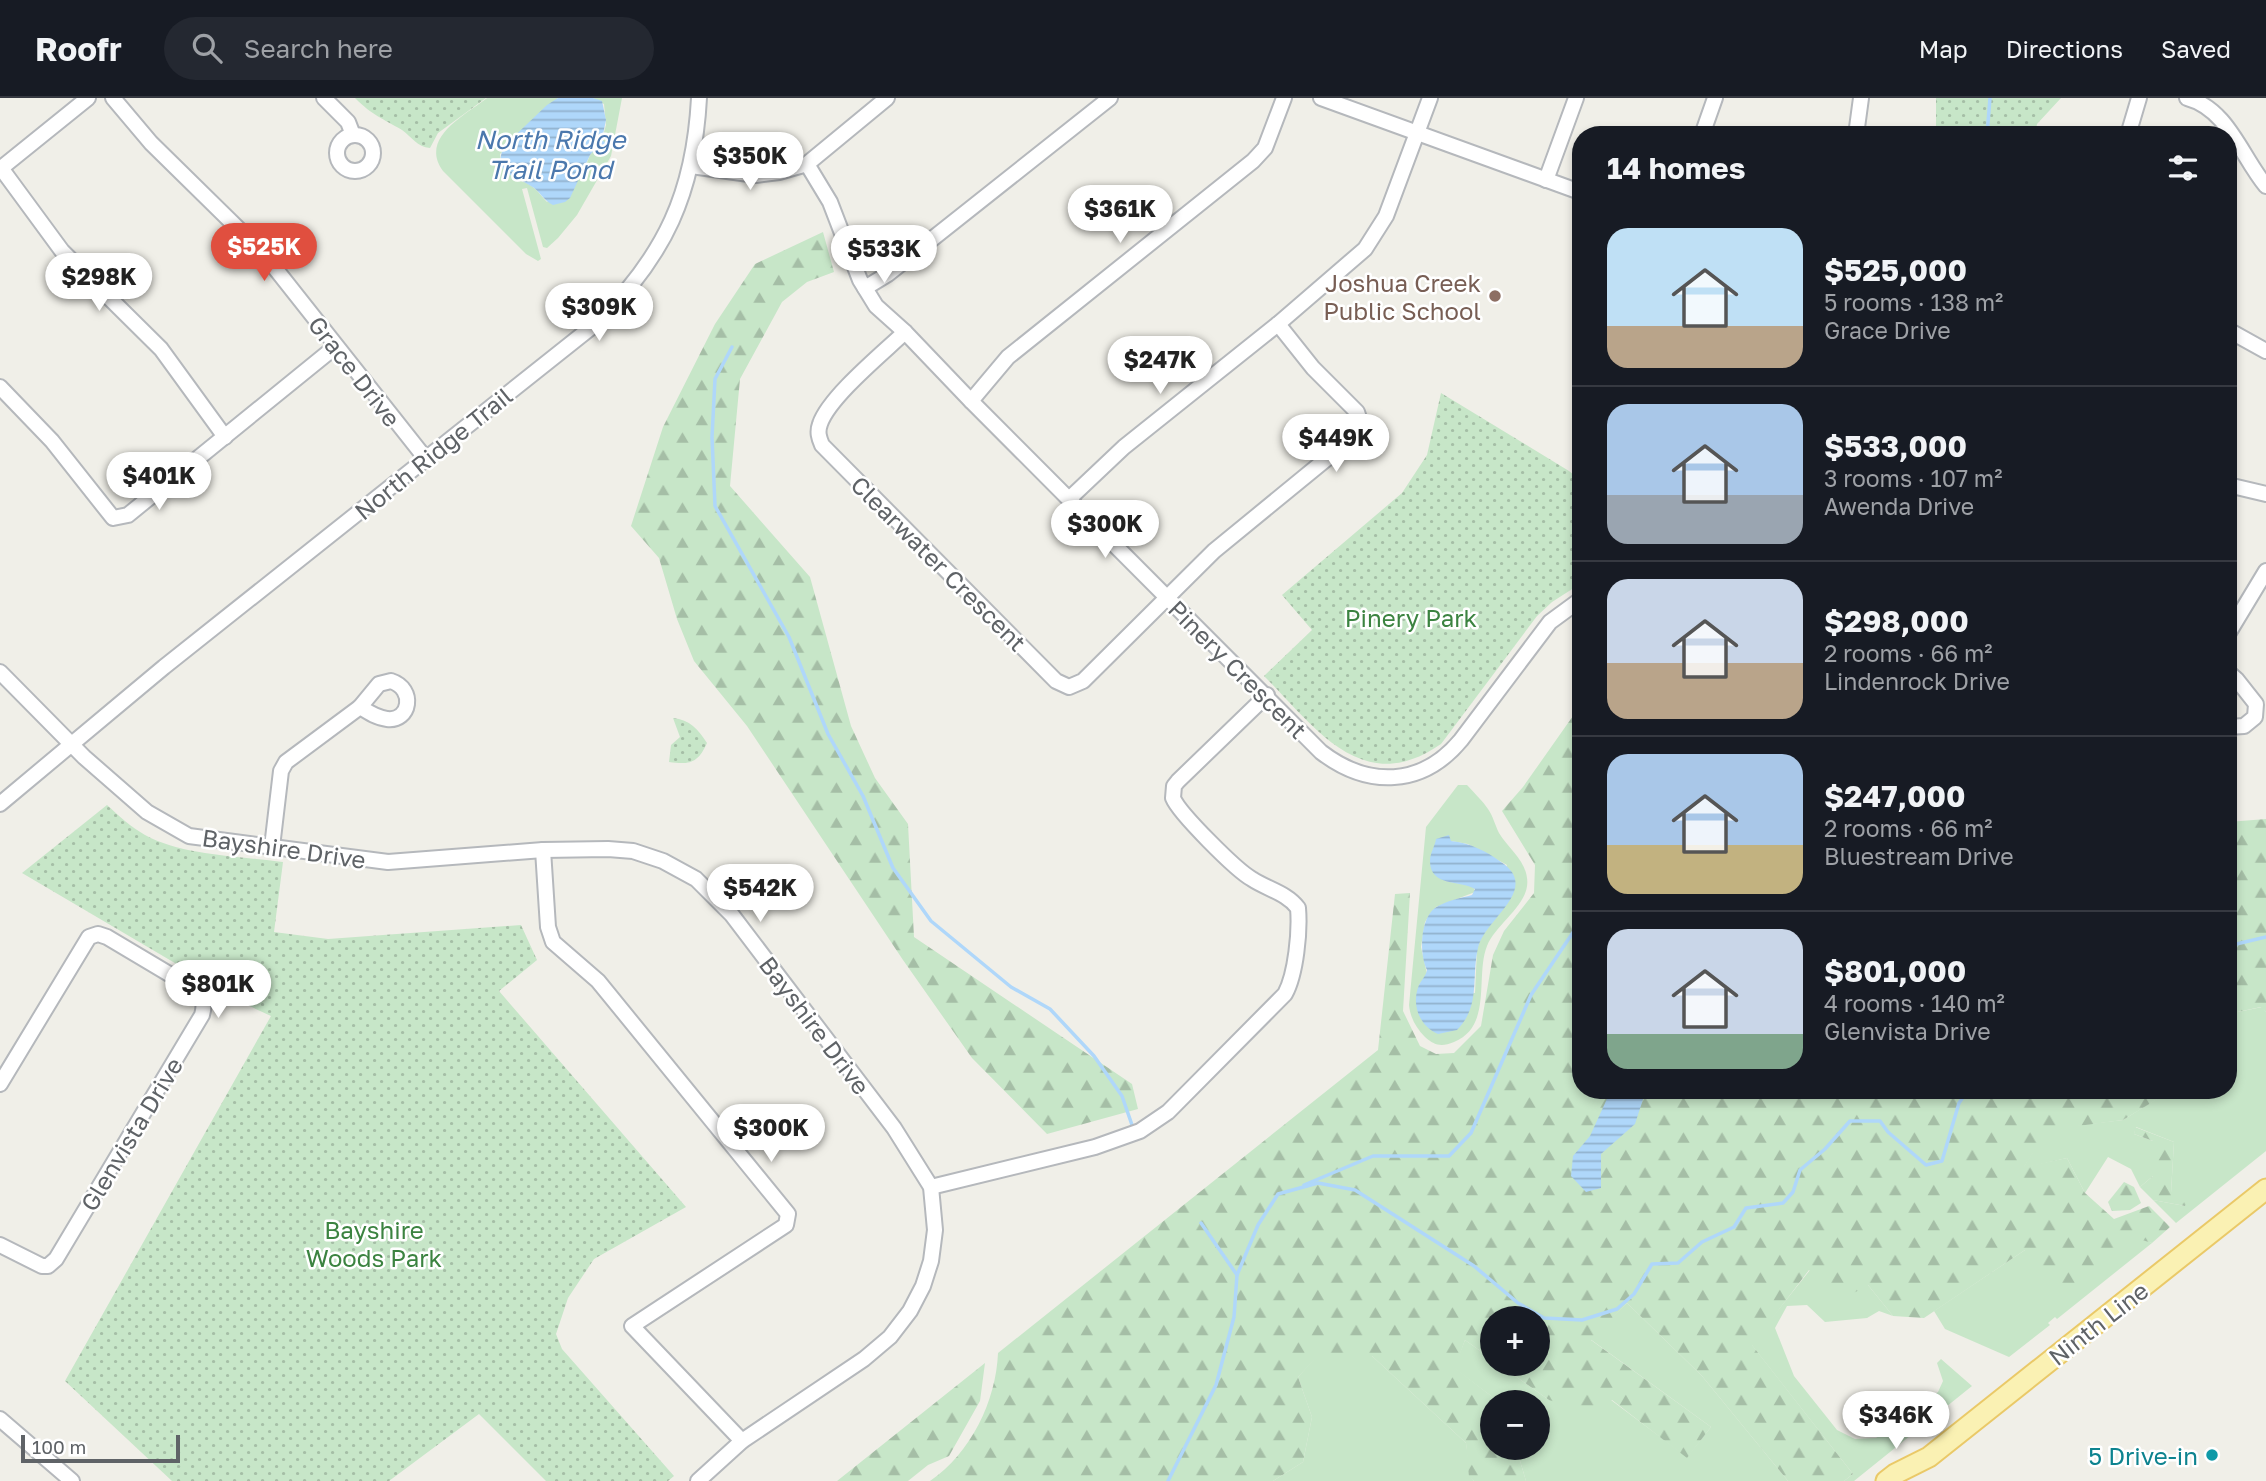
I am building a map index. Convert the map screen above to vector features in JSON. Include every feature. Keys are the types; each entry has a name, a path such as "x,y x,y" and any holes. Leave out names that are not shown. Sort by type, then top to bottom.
{"main road":[{"name":"Ninth Line","path":"1886,1481 1929,1457 2266,1189"},
{"name":"Ninth Line","path":"1912,1481 1929,1457"}],"street":[{"path":"88,98 0,168 62,251 161,349 225,437"},
{"name":"Grace Drive","path":"113,98 151,143 263,253 426,459"},
{"path":"324,98 348,122 353,135"},
{"name":"North Ridge Trail","path":"0,804 164,667 597,322 632,286 653,257 671,224 691,166 699,98"},
{"path":"691,166 756,175 807,164 887,98"},
{"path":"865,288 888,274 1110,98"},
{"path":"971,401 1008,357 1253,161 1265,148 1284,98"},
{"path":"1321,98 1572,189"},
{"path":"1069,499 1124,447 1278,324 1365,249 1386,216 1430,98"},
{"path":"1546,180 1576,98"},
{"path":"1705,126 1715,98"},
{"path":"1857,126 1861,98"},
{"path":"2131,126 2139,98"},
{"path":"2187,98 2206,105 2226,126"},
{"path":"2237,143 2266,186"},
{"name":"Pinery Crescent","path":"807,164 836,213 860,280 876,306 905,332 1321,752 1337,764 1371,777 1393,778 1409,776 1430,767 1455,748 1550,622 1572,606"},
{"path":"1166,597 1214,551 1330,456 1358,425 1357,412 1314,368 1278,324"},
{"name":"Clearwater Crescent","path":"905,332 845,389 823,418 818,435 827,451 1062,685 1069,687 1083,681 1166,597"},
{"path":"2237,335 2266,351"},
{"path":"0,387 52,442 113,518 128,515 335,347"},
{"path":"2237,487 2266,494"},
{"path":"2237,619 2266,571"},
{"name":"Bayshire Drive","path":"0,672 72,744 147,812 189,836 388,862 543,850 633,851 663,862 696,879 732,915 894,1128 931,1187 935,1230 931,1261 918,1298 901,1325 864,1359 743,1441 698,1481"},
{"path":"2237,680 2256,704 2255,717 2244,726 2237,726"},
{"path":"931,1187 1095,1147 1140,1131 1168,1112 1285,994 1292,979 1298,908 1286,897 1246,876 1188,818 1173,798 1174,786 1178,781 1267,695"},
{"path":"272,847 281,771 286,762 360,707"},
{"path":"543,850 548,927 553,942 598,981 788,1214 786,1225 632,1326 743,1441"},
{"name":"Glenvista Drive","path":"0,1084 89,937 93,935 107,937 196,990 202,997 202,1015 56,1259 48,1266 42,1266 0,1245"},
{"path":"0,1419 72,1481"}],"green space":[{"path":"355,98 486,98 438,133 430,148 418,144"},
{"path":"487,98 558,98 500,154 506,171 533,187 547,202 583,172 590,155 602,139 606,125 604,104 593,98 622,98 611,156 577,215 547,248 543,247 527,188 522,189 541,259 538,261 526,254 443,171 437,159 440,138 447,129"},
{"path":"1936,98 2061,98 2037,126 1936,126"},
{"path":"823,232 834,272 807,282 782,302 740,379 730,486 810,577 851,726 875,778 908,824 914,937 1132,1084 1138,1109 1047,1134 972,1058 903,960 747,726 694,661 677,619 659,558 631,526 663,427 715,324 755,264"},
{"name":"Pinery Park","path":"1441,393 1572,473 1572,589 1537,616 1441,744 1413,759 1387,764 1364,760 1342,750 1302,716 1264,676 1312,630 1282,595 1402,493 1427,455"},
{"path":"1572,717 1572,1099 2157,1099 2123,1120 2048,1130 2024,1167 2067,1158 2085,1193 2114,1219 2149,1206 2170,1227 2152,1243 2132,1237 2077,1299 2025,1250 1924,1318 1893,1316 1868,1285 1843,1299 1809,1270 1752,1345 1853,1474 1844,1481 1788,1481 1702,1376 1627,1303 1591,1340 1711,1427 1687,1458 1612,1400 1588,1412 1550,1400 1550,1390 1535,1390 1515,1376 1550,1376 1550,1306 1480,1306 1480,1351 1465,1340 1455,1368 1483,1390 1480,1390 1480,1460 1520,1460 1526,1481 1474,1481 1469,1477 1466,1443 1372,1356 1317,1357 1298,1377 1312,1417 1303,1462 1273,1481 930,1481 958,1456 979,1424 992,1389 998,1353 1378,1050 1395,894 1410,893 1403,1011 1420,1046 1436,1054 1454,1053 1481,1026 1493,955 1504,931 1534,893 1535,865 1502,811 1523,787"},
{"path":"673,718 693,726 707,743 697,759 683,763 669,762 671,745 680,737"},
{"path":"1458,785 1467,785 1488,809 1499,833 1523,865 1527,878 1524,896 1487,946 1481,999 1474,1024 1466,1035 1442,1045 1432,1042 1422,1034 1412,1018 1409,1005 1426,827","holes":["1437,842 1468,844 1507,865 1477,949 1475,993 1419,985 1427,974 1421,947 1425,922 1436,907 1475,892 1473,886 1445,881 1432,852"]},
{"name":"Bayshire Woods Park","path":"107,805 145,835 160,842 194,851 283,862 274,932 328,939 521,925 537,960 499,991 686,1207 594,1259 568,1298 556,1334 562,1349 674,1476 668,1481 546,1481 479,1414 389,1481 172,1481 65,1381 271,1016 221,993 202,979 22,873"},
{"path":"2266,819 2266,1012 2261,1007 2237,1012 2237,821"},
{"path":"2262,1007 2266,1012 2266,1151 2176,1223 2153,1200 2185,1206 2171,1193 2174,1142 2136,1127 2134,1134 2153,1141 2153,1176 2140,1187 2131,1169 2108,1157 2085,1193 2067,1158 2023,1168 2047,1129 2123,1120 2157,1099 2237,1099 2237,1012"},
{"path":"2135,1127 2174,1142 2171,1192 2188,1198 2185,1206 2153,1200 2140,1187 2153,1176 2153,1141 2134,1134"},
{"path":"2124,1182 2134,1187 2141,1203 2130,1210 2112,1211 2108,1202"},
{"path":"2133,1236 2152,1243 2057,1319 2055,1317 2048,1323 2050,1325 2009,1357 1945,1329 1934,1311 2025,1250"},
{"path":"1810,1270 1868,1285 1893,1316 1879,1311 1867,1318 1825,1322 1807,1305 1787,1306 1775,1328 1794,1376 1837,1430 1855,1439 1876,1438 1938,1392 1943,1381 1937,1363 1941,1359 1972,1386 1854,1481 1844,1481 1853,1474 1751,1344"},
{"path":"1627,1303 1702,1376 1788,1481 1526,1481 1520,1460 1550,1460 1550,1400 1611,1400 1687,1457 1711,1427 1590,1339"},
{"path":"1465,1340 1480,1351 1480,1376 1515,1376 1535,1390 1483,1390 1454,1368"},
{"path":"1317,1356 1372,1356 1466,1443 1471,1478 1474,1481 1273,1481 1303,1462 1312,1417 1298,1377"},
{"path":"985,1363 980,1401 949,1456 928,1465 908,1481 837,1481"}],"water":[{"name":"North Ridge Trail Pond","path":"558,98 593,98 602,101 606,120 602,139 608,146 605,151 596,148 590,155 570,198 553,205 534,188 507,172 501,163 501,156 504,146"},
{"path":"1449,835 1451,841 1490,854 1512,872 1516,883 1507,904 1482,937 1476,959 1472,1001 1465,1021 1457,1030 1438,1034 1426,1026 1416,1007 1419,985 1427,970 1422,946 1426,920 1435,908 1472,895 1475,889 1440,879 1431,869 1430,858 1436,839"},
{"path":"1607,1099 1643,1099 1635,1124 1601,1154 1601,1188 1586,1192 1571,1176 1573,1156 1590,1136"}],"waterway":[{"path":"1988,126 1990,98"},
{"path":"732,347 715,379 712,437 715,506 789,637 828,734 863,796 893,868 931,921 1011,987 1050,1009 1094,1056 1122,1096 1132,1125"},
{"path":"1304,1185 1373,1156 1449,1156 1471,1133 1531,995 1572,934"},
{"path":"2237,944 2266,937"},
{"path":"1168,1481 1216,1385 1234,1317 1237,1275 1258,1225 1278,1194 1318,1183 1355,1190 1474,1266 1518,1303 1544,1318 1582,1320 1617,1309 1634,1294 1652,1264 1678,1263 1702,1242 1734,1227 1746,1208 1783,1203 1793,1192 1800,1170 1825,1149 1850,1121 1880,1121 1888,1132 1926,1165 1942,1161 1962,1099"},
{"path":"1201,1223 1237,1275"}],"place":[{"name":"Joshua Creek Public School","path":"1495,296"},
{"name":"5 Drive-in","path":"2212,1455"}]}
